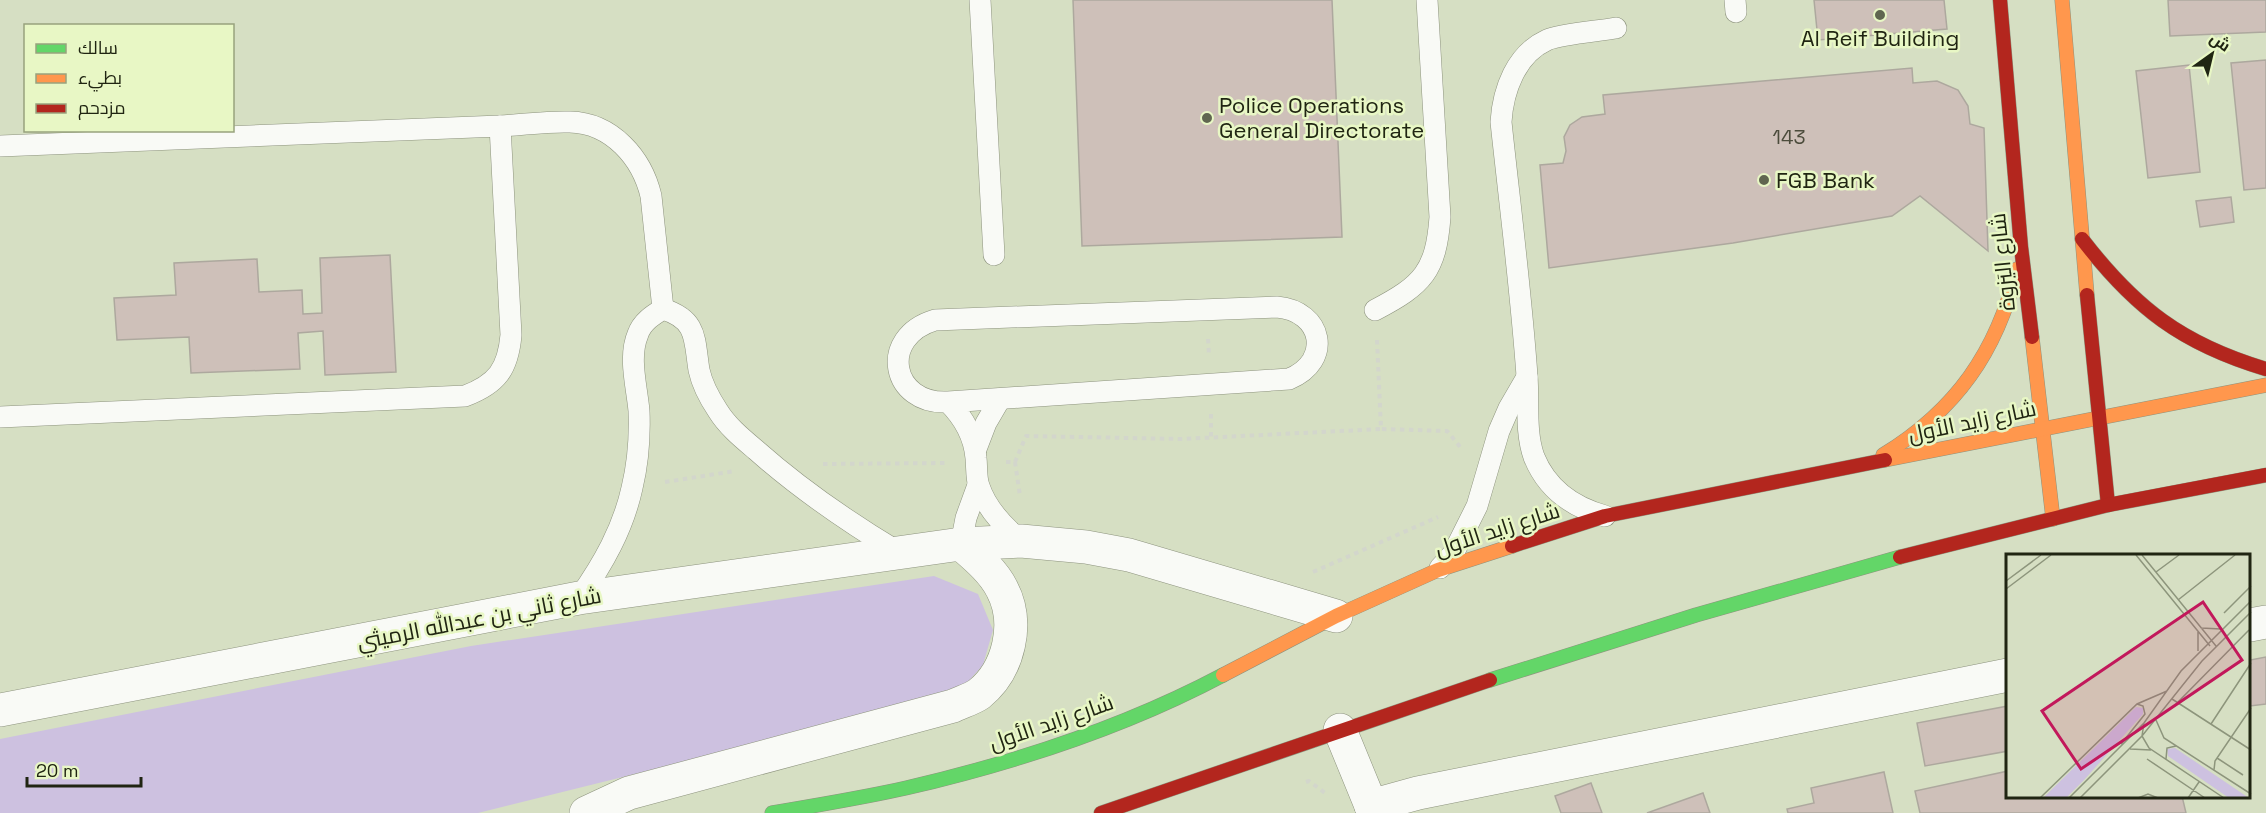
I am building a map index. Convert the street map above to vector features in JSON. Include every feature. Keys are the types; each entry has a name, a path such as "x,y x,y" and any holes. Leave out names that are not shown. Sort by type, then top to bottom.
{"main road":[{"name":"شارع اليَزوة","path":"2000,0 2021,247 2053,519"},
{"path":"2062,0 2098,417 2108,505"},
{"path":"2082,239 2103,269 2128,296 2156,319 2184,338 2214,353 2266,369"},
{"path":"1863,465 1889,452 1928,423 1955,396 1973,373 1991,344 2005,313 2015,280 2021,247"},
{"name":"شارع زايد الأول","path":"772,813 906,788 1013,759 1128,718 1199,688 1336,616 1438,570 1605,516 1783,478 1863,465 2266,385"},
{"path":"1101,813 1548,661 1707,612 1873,564 2108,505 2266,475"},
{"path":"886,806 906,788"}],"street":[{"name":"شارع ثاني بن عبدالله الرميثي","path":"0,710 579,598 961,544 1021,541 1086,547 1129,555 1336,616"},
{"path":"586,813 628,793 953,706 977,695 991,682 1001,667 1010,641 1010,613 1002,590 994,577 961,544"},
{"path":"2251,625 2266,622"},
{"path":"1340,730 1373,809 1418,793 2006,675"}],"lane":[{"path":"980,0 994,255"},
{"path":"1376,310 1404,295 1417,283 1428,269 1438,238 1440,217 1427,0"},
{"path":"1605,516 1585,510 1568,501 1552,487 1540,470 1534,456 1530,440 1527,376 1501,122 1502,102 1508,84 1518,66 1532,50 1547,40 1616,28"},
{"path":"0,146 572,122 604,131 630,152 640,165 651,195 663,309"},
{"path":"0,417 449,398 465,396 481,390 494,381 504,367 510,352 500,126"},
{"path":"1277,307 1289,308 1310,321 1318,343 1316,355 1310,366 1301,374 1289,378 948,402 936,403 923,399 913,392 904,383 898,359 909,333 921,324 935,320 1277,307"},
{"path":"663,309 684,318 691,327 695,338 699,372 707,393 719,413 734,430 812,496 898,552"},
{"path":"579,598 602,564 621,527 632,488 638,450 639,411 634,346 638,332 645,323 663,309"},
{"path":"1438,570 1453,554 1477,506 1499,431 1527,376"},
{"path":"976,449 986,423 1000,399"},
{"path":"948,402 966,423 976,449 978,485 966,518 961,544"},
{"path":"978,485 995,516 1021,541"}],"path":[{"path":"1376,310 1381,429"},
{"path":"1015,462 1026,436 1182,439 1381,429 1447,431 1464,452"},
{"path":"1298,785 1309,781 1327,794"}],"shaded area":[{"path":"934,576 978,594 993,630 983,665 957,694 478,813 0,813 0,739 471,646"}],"building":[{"name":"Police Operations General Directorate","path":"1073,0 1332,0 1342,237 1082,246"},
{"name":"Al Reif Building","path":"1814,0 1944,0 1947,29 1818,40"},
{"path":"2168,0 2266,0 2266,32 2170,36"},
{"path":"2266,60 2266,188 2244,190 2231,63"},
{"path":"2189,65 2200,172 2148,178 2136,71"},
{"name":"FGB Bank","path":"1912,68 1913,83 1937,81 1958,90 1968,106 1970,124 1984,128 1988,251 1920,196 1892,216 1733,243 1549,268 1540,165 1563,163 1566,151 1564,137 1570,125 1582,117 1605,114 1603,95"},
{"path":"2231,197 2234,222 2200,227 2196,201"},
{"path":"390,255 396,372 325,375 323,331 298,333 300,369 191,373 189,337 117,340 114,298 176,295 174,263 257,259 259,292 302,290 303,314 322,313 320,258"},
{"path":"2266,657 2266,704 2251,706 2251,660"},
{"path":"2006,706 2006,751 1925,766 1917,723"},
{"path":"2006,771 2006,798 2182,798 2186,813 1920,813 1915,791"},
{"path":"1884,772 1893,813 1788,813 1787,809 1814,803 1811,788"},
{"path":"1591,783 1602,813 1561,813 1555,796"},
{"path":"1703,793 1710,813 1647,813"}],"traffic: fast":[{"path":"1490,680 1696,615 1900,557"},
{"path":"772,813 906,788 1028,755 1108,727 1186,694 1223,675"}],"traffic: slow":[{"path":"2062,0 2087,295"},
{"path":"1883,455 1932,419 1970,376 1998,327 2017,269"},
{"path":"2032,337 2053,519"},
{"path":"1885,460 2266,385"},
{"path":"1223,675 1336,616 1438,570 1512,546"}],"traffic: jam":[{"path":"2000,0 2021,247 2032,337"},
{"path":"2082,239 2121,285 2162,320 2209,348 2266,369"},
{"path":"2087,295 2108,505"},
{"path":"1512,546 1605,516 1885,460"},
{"path":"1900,557 2108,505 2266,475"},
{"path":"1101,813 1490,680"}],"place":[{"name":"Al Reif Building","path":"1880,15"},
{"name":"Police Operations General Directorate","path":"1207,118"},
{"name":"FGB Bank","path":"1764,180"}]}
